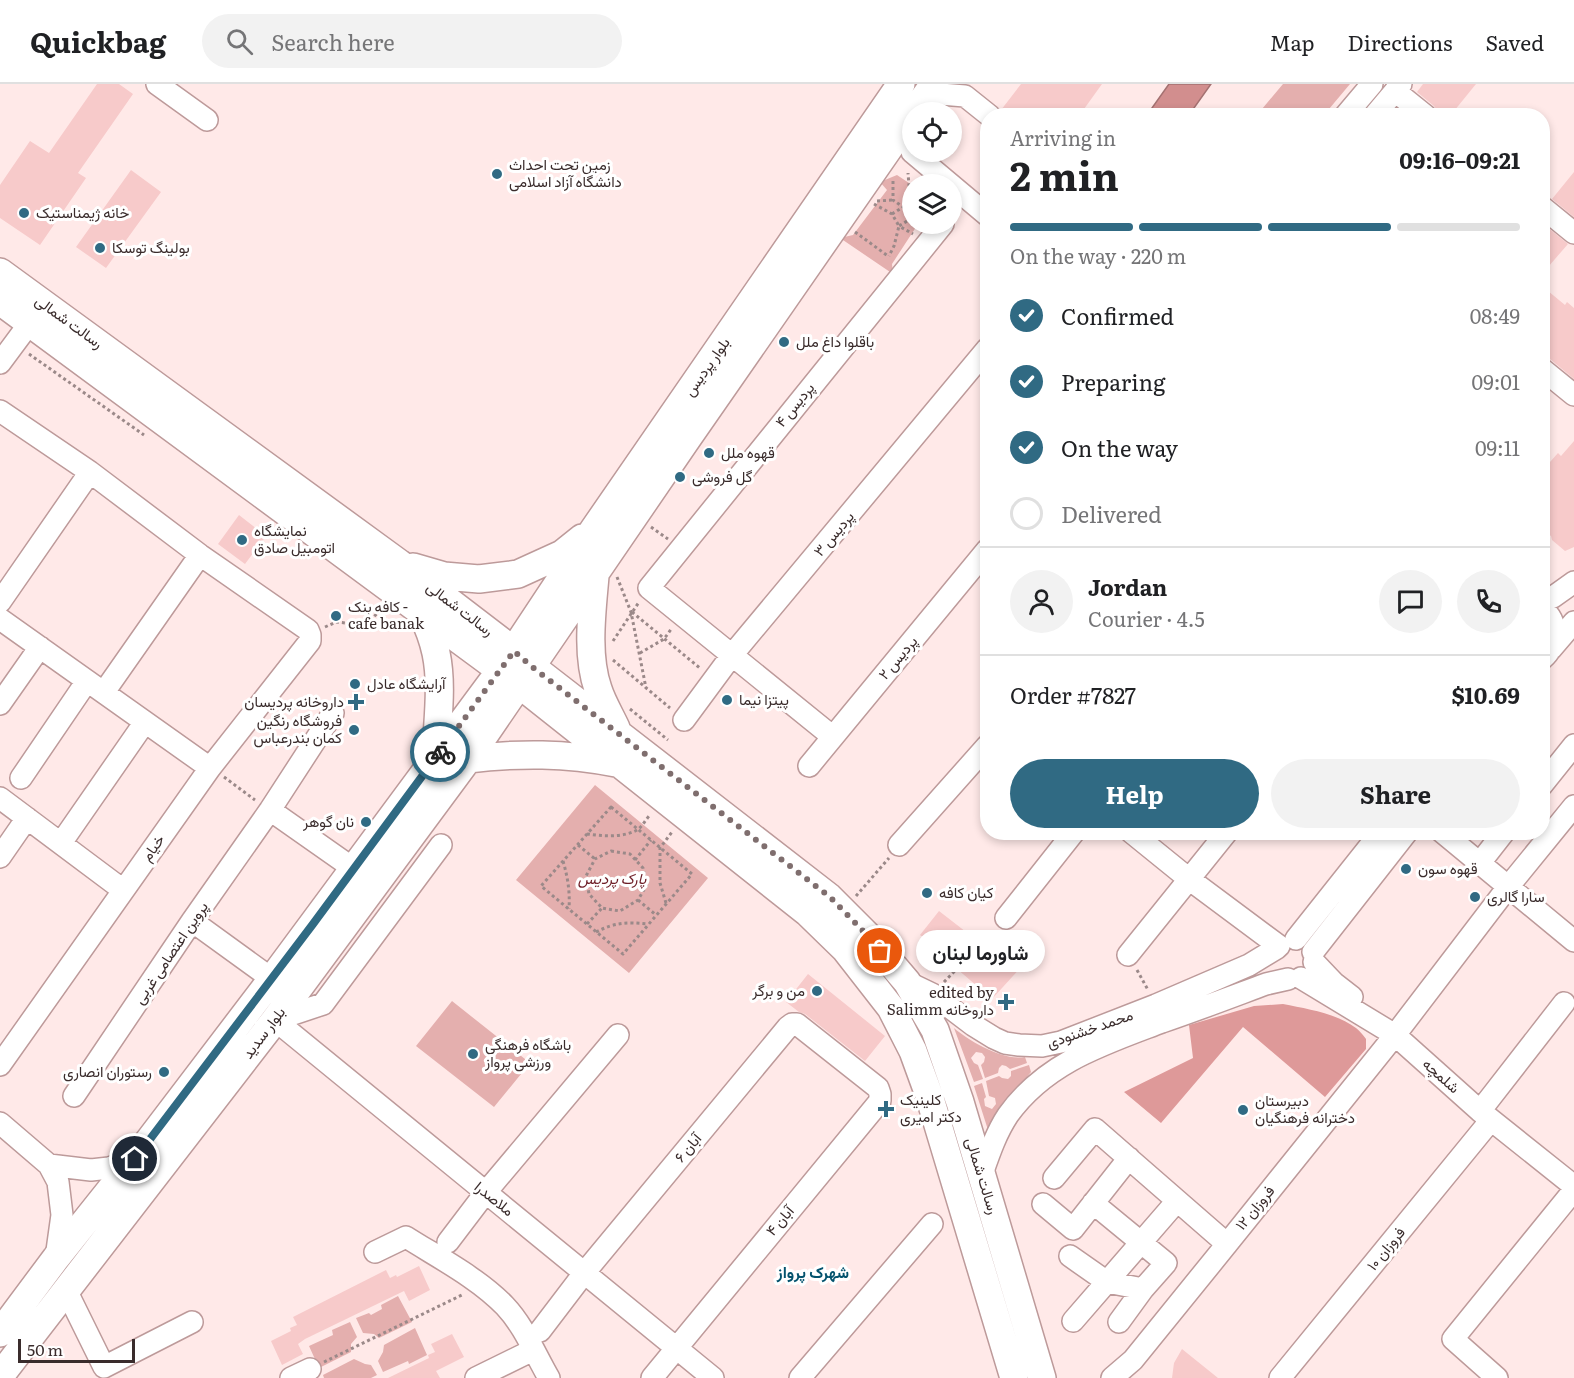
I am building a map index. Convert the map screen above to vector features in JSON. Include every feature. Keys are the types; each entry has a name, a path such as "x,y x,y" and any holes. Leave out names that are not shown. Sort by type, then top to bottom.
{"main road":[{"name":"بلوار پردیس","path":"516,668 595,574 901,84"},
{"name":"بلوار پردیس","path":"516,668 594,529 633,513 839,220 902,152"},
{"name":"رسالت شمالی","path":"0,272 399,563 464,628 579,717 621,764 808,914 845,949 891,1008 913,1051 929,1095 1013,1377"},
{"name":"رسالت شمالی","path":"0,301 421,612 464,628"},
{"path":"399,563 444,576 479,579 518,574 562,554 594,529"},
{"path":"595,574 598,647 592,655 598,689 619,734"},
{"path":"421,612 431,633 437,655 439,689 436,757"},
{"name":"بلوار سدید","path":"0,1332 272,979 436,757 475,726 516,668"},
{"name":"رسالت شمالی","path":"579,717 661,750 830,897 867,935 907,982 934,1030 960,1102 1042,1378"},
{"name":"بلوار سدید","path":"0,1376 275,1020 468,759 475,726"},
{"path":"468,759 525,754 584,758 621,764"}],"street":[{"path":"157,84 207,120"},
{"path":"1352,108 1372,84"},
{"path":"1381,108 1398,87 1418,108"},
{"path":"922,101 963,90 982,108"},
{"path":"925,162 980,209"},
{"path":"962,200 965,196"},
{"path":"1550,213 1574,232"},
{"name":"پردیس ۴","path":"649,588 935,234"},
{"path":"0,363 29,324"},
{"name":"پردیس ۳","path":"684,720 732,655 980,357"},
{"path":"1550,376 1574,395"},
{"path":"0,411 90,472 200,555 308,630 310,635"},
{"path":"0,602 90,472"},
{"path":"21,778 200,555"},
{"name":"پردیس ۲","path":"809,766 980,558"},
{"path":"1550,598 1574,582"},
{"path":"649,588 833,737"},
{"path":"1550,617 1555,629 1555,640 1550,648"},
{"path":"0,619 210,768"},
{"path":"1550,649 1574,622"},
{"name":"خیام","path":"0,1065 210,768 310,641 310,635"},
{"path":"0,704 40,647"},
{"name":"پروین اعتصامی غربی","path":"74,1096 270,810 333,713"},
{"path":"61,843 145,722"},
{"path":"1550,775 1574,745"},
{"path":"899,845 980,754"},
{"path":"0,798 123,890"},
{"name":"فروزان ۱۲","path":"1550,835 1574,806"},
{"path":"270,810 354,869"},
{"path":"0,857 27,819"},
{"path":"1006,918 1068,840"},
{"name":"شلمچه","path":"1141,840 1189,879 1284,944 1305,942 1304,968 1395,1035 1574,1188"},
{"path":"1128,955 1221,840"},
{"name":"محمد خشنودی","path":"907,982 932,994 973,1025 1005,1043 1019,1046 1042,1046 1061,1042 1249,965 1284,944 1374,840"},
{"path":"1284,944 1274,956 1274,964 1278,971 1304,968 1401,840"},
{"path":"1451,840 1574,941"},
{"path":"1479,864 1498,840"},
{"name":"فروزان ۱۲","path":"1112,1378 1132,1360 1227,1244 1395,1035 1546,840"},
{"path":"275,1020 323,1004 441,845"},
{"path":"391,863 414,881"},
{"path":"192,921 272,979"},
{"name":"محمد خشنودی","path":"982,1174 997,1136 1009,1114 1025,1095 1054,1070 1075,1057 1119,1038 1304,968"},
{"name":"فروزان ۱۰","path":"1280,1378 1486,1115 1564,1003"},
{"name":"ملاصدرا","path":"275,1020 713,1378"},
{"name":"آبان ۶","path":"537,1340 585,1272 792,1024 797,1024 878,1088 880,1094"},
{"path":"448,1242 486,1192 618,1035"},
{"path":"1042,1046 1038,1057 1041,1066 1054,1070"},
{"name":"آبان ۴","path":"652,1378 880,1101 880,1094"},
{"path":"0,1123 49,1165 58,1182 62,1215 56,1258"},
{"path":"1054,1178 1095,1129 1227,1244"},
{"path":"1043,1204 1073,1229 1129,1158"},
{"path":"49,1165 91,1170 109,1168 135,1159"},
{"path":"1497,1378 1453,1339 1574,1188"},
{"path":"1073,1321 1177,1201"},
{"path":"1093,1203 1166,1263 1119,1322"},
{"path":"800,1378 932,1224"},
{"path":"375,1252 406,1237 482,1286 506,1307 519,1325 537,1340 549,1378"},
{"path":"1070,1256 1107,1282 1143,1289"},
{"path":"66,1290 104,1367 192,1322"},
{"path":"476,1378 537,1340"},
{"path":"291,1378 310,1369"}],"path":[{"path":"902,171 906,174"},
{"path":"893,200 894,179"},
{"path":"902,206 893,200 870,201 892,214 899,226 927,243"},
{"path":"892,214 902,208"},
{"path":"839,220 889,256 899,226 902,224"},
{"path":"633,513 681,548"},
{"path":"629,707 661,750 684,720 598,647 631,612 649,588"},
{"path":"310,635 336,622 365,625 397,595"},
{"path":"631,612 714,680"},
{"path":"639,653 664,639 682,615"},
{"path":"210,768 270,810"},
{"path":"587,834 603,836 638,829 663,798"},
{"path":"611,807 692,874 623,954 541,886 587,834 611,807"},
{"path":"666,903 660,883 660,848 684,815"},
{"path":"635,860 651,840"},
{"path":"577,845 595,859"},
{"path":"843,911 899,845"},
{"path":"611,851 630,854 635,860 643,868 646,886 638,900 620,911 602,908 589,894 587,885 586,876 595,859 611,851"},
{"path":"563,861 569,880 569,909"},
{"path":"638,900 656,915"},
{"path":"587,924 602,908"},
{"path":"932,994 1006,918"},
{"path":"596,932 611,924 628,922 648,924"},
{"path":"1128,955 1156,1005"},
{"path":"310,1369 482,1286"}],"green space":[{"path":"1283,84 1350,84 1330,108 1263,108"},
{"path":"897,175 902,178 902,234 912,234 892,264 893,274 840,238 853,235 887,190 880,182"},
{"name":"پارک پردیس","path":"595,785 708,878 629,973 516,880"},
{"name":"باشگاه فرهنگی ورزشی پرواز","path":"452,1001 530,1063 494,1107 416,1046"},
{"path":"954,1028 988,1049 1007,1056 1025,1057 1027,1063 1010,1069 1002,1065 998,1073 985,1078 981,1065 985,1057 982,1053 976,1052 971,1058 978,1065 983,1079 974,1082"},
{"path":"1029,1065 1031,1072 1001,1108 988,1130 974,1086 982,1083 986,1097 985,1106 992,1109 996,1104 995,1098 989,1096 986,1081 999,1076 1008,1079 1011,1071"},
{"path":"398,1296 412,1322 379,1338 374,1334 363,1333 356,1318 369,1313 371,1315 382,1309 381,1305"},
{"path":"350,1322 357,1337 351,1344 351,1352 319,1368 309,1346 333,1335 332,1330"},
{"path":"415,1328 427,1355 409,1364 408,1361 383,1372 378,1361 384,1345"},
{"path":"354,1359 371,1365 377,1375 371,1378 324,1378 323,1375"}],"shaded area":[{"path":"1169,84 1211,84 1194,108 1152,108"},
{"path":"1283,1004 1321,1012 1340,1019 1356,1028 1366,1039 1366,1049 1325,1097 1243,1027 1161,1123 1124,1092 1193,1058 1189,1025 1254,1006"}],"building":[{"path":"97,84 119,84 133,94 78,173 86,178 40,245 0,218 0,185 30,141 49,153"},
{"path":"1021,84 1102,84 1085,108 1003,108"},
{"path":"1423,84 1476,84 1456,108 1435,108 1417,92"},
{"path":"131,170 161,192 106,268 76,247"},
{"path":"1574,172 1574,217 1552,199"},
{"path":"1550,229 1568,244 1550,265"},
{"path":"1550,293 1565,305 1567,302 1574,308 1574,379 1550,359"},
{"path":"1574,441 1574,547 1565,551 1552,540 1550,535 1550,462 1558,453 1561,456"},
{"name":"نمایشگاه اتومبیل صادق","path":"239,515 266,536 245,564 218,544"},
{"path":"939,911 979,942 987,934 1023,965 992,999 956,968 959,966 920,935"},
{"path":"808,974 885,1036 865,1061 786,1002"},
{"path":"419,1266 430,1290 409,1301 404,1291 305,1339 298,1344 303,1354 282,1365 271,1341 291,1331 290,1328 297,1325 293,1317 386,1270 390,1278"},
{"path":"452,1334 464,1357 436,1371 440,1378 388,1378 429,1358 428,1355 435,1352 431,1344"},
{"path":"1182,1349 1218,1378 1172,1378 1174,1363"}],"way so far":[{"path":"440,752 514,651 830,897 880,951"}],"place":[{"name":"زمین تحت احداث دانشگاه آزاد اسلامی","path":"497,174"},
{"name":"خانه ژیمناستیک","path":"24,213"},
{"name":"بولینگ توسکا","path":"100,248"},
{"name":"باقلوا داغ ملل","path":"784,342"},
{"name":"قهوه ملل","path":"709,453"},
{"name":"گل فروشی","path":"680,477"},
{"name":"نمایشگاه اتومبیل صادق","path":"242,540"},
{"name":"کافه بنک - cafe banak","path":"336,616"},
{"name":"آرایشگاه عادل","path":"355,684"},
{"name":"پیتزا نیما","path":"727,700"},
{"name":"داروخانه پردیسان","path":"356,702"},
{"name":"فروشگاه رنگین کمان بندرعباس","path":"354,730"},
{"name":"نان گوهر","path":"366,822"},
{"name":"قهوه سون","path":"1406,869"},
{"name":"کیان کافه","path":"927,893"},
{"name":"سارا گالری","path":"1475,897"},
{"name":"شاورما لبنان","path":"880,951"},
{"name":"من و برگر","path":"817,991"},
{"name":"edited by Salimm داروخانه","path":"1006,1002"},
{"name":"باشگاه فرهنگی ورزشی پرواز","path":"473,1054"},
{"name":"رستوران انصاری","path":"164,1072"},
{"name":"کلینیک دکتر امیری","path":"886,1109"},
{"name":"دبیرستان دخترانه فرهنگیان","path":"1243,1110"}],"district":[{"name":"شهرک پرواز","path":"813,1272"}],"route":[{"path":"135,1159 440,752"}]}
